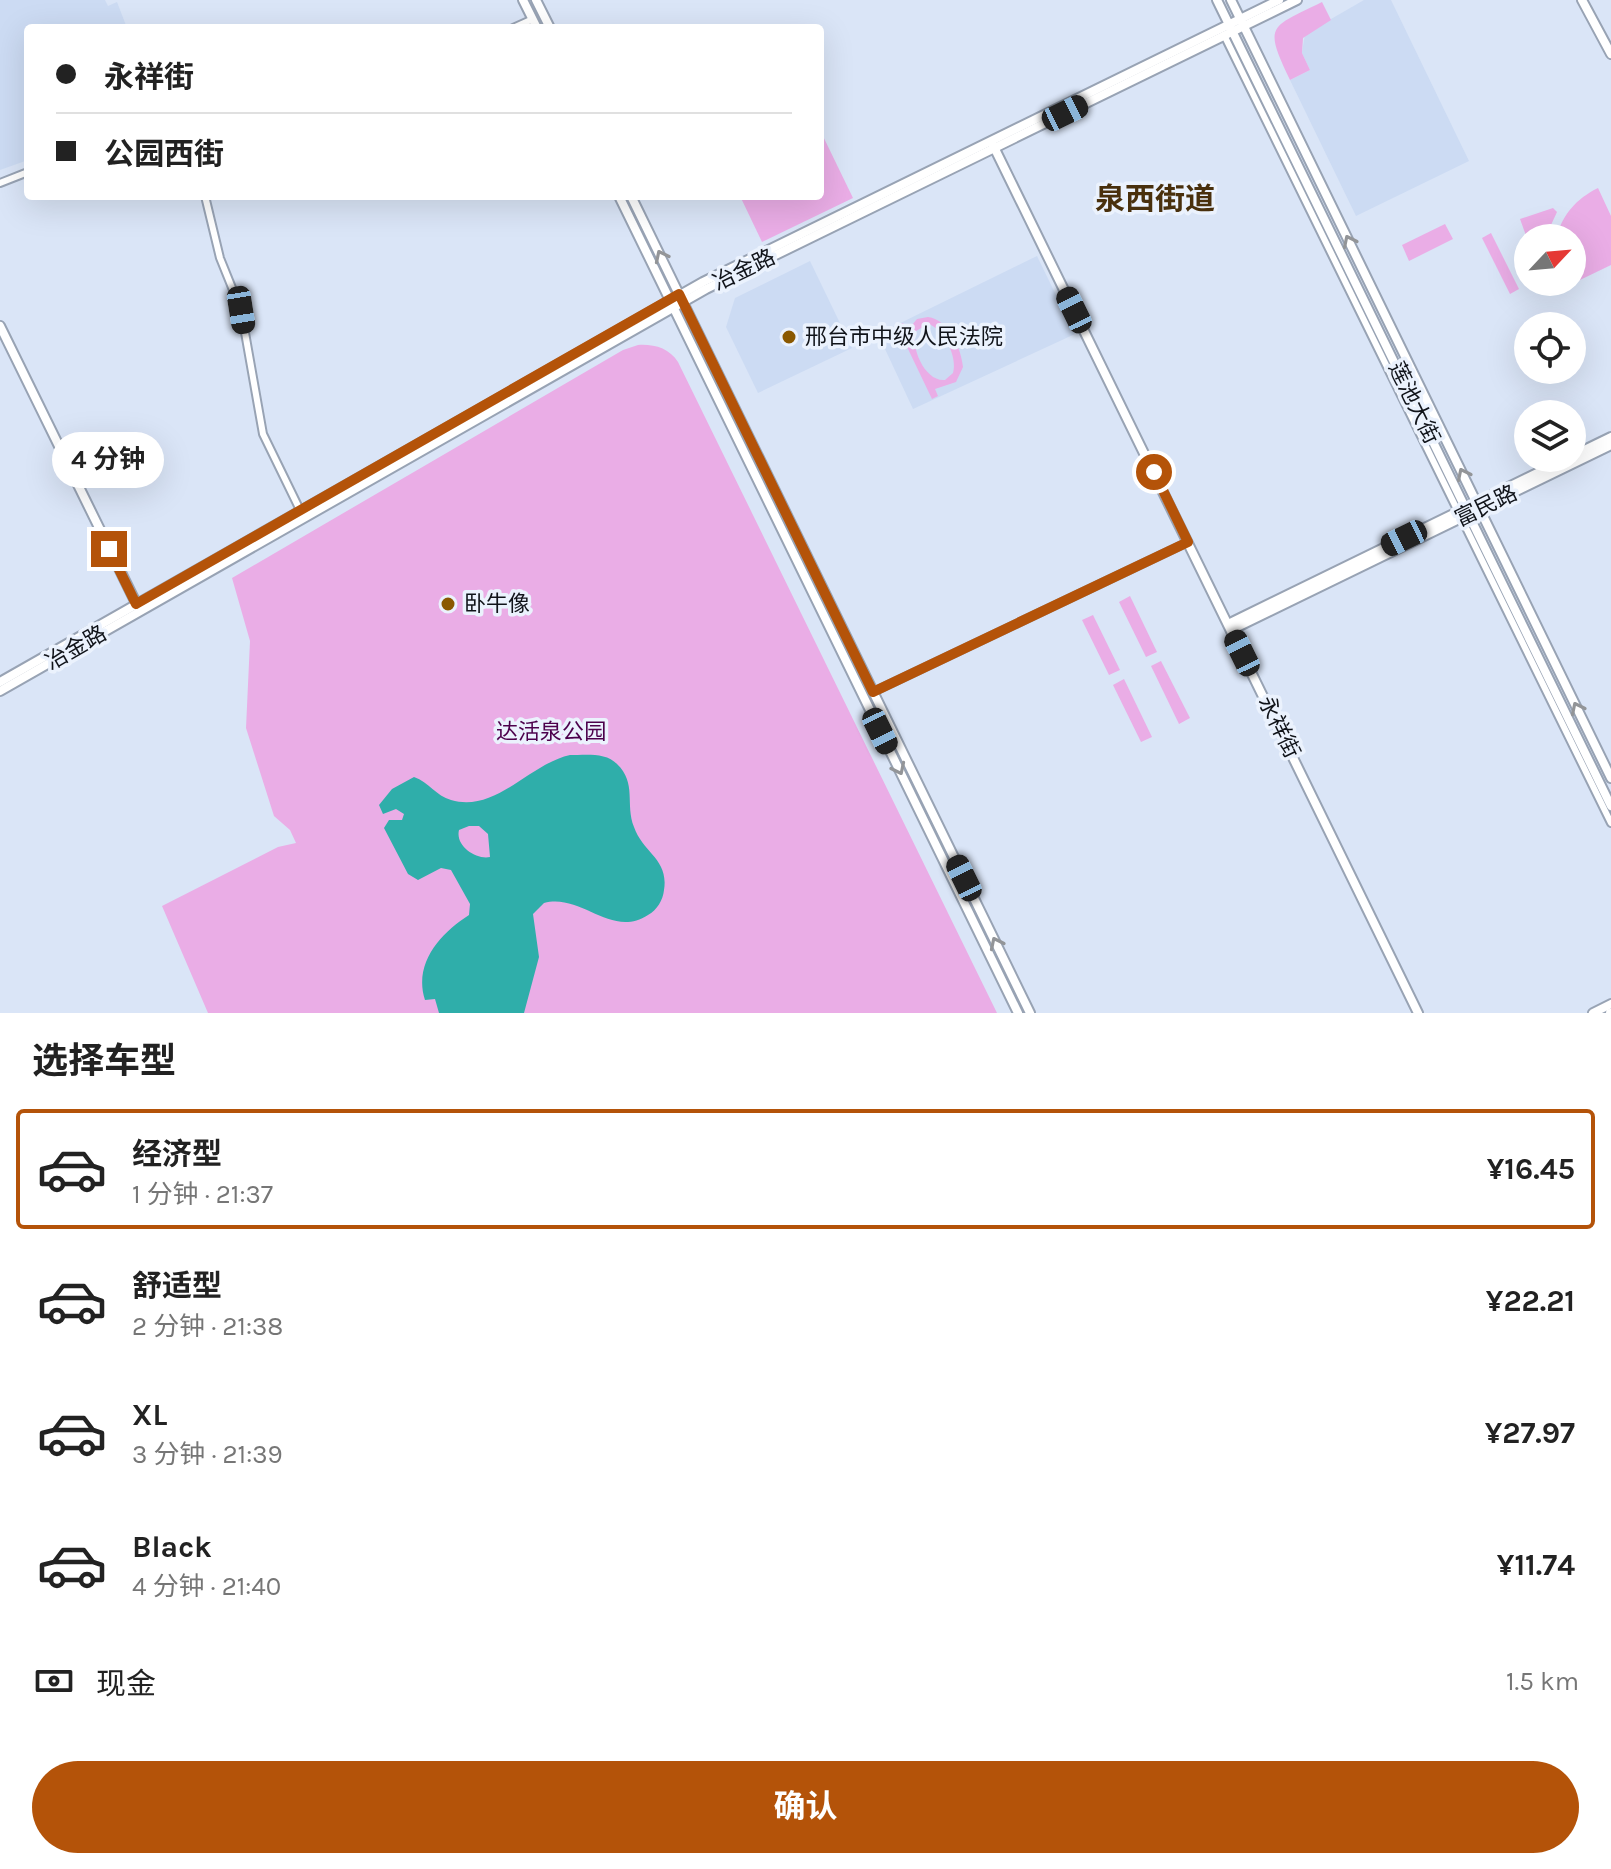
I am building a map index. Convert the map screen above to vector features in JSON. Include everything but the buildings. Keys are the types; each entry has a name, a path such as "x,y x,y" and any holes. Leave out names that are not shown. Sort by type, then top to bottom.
{"street":[{"path":"523,0 535,23"},
{"path":"536,0 548,24"},
{"name":"莲池大街","path":"1217,0 1464,513 1611,806"},
{"name":"莲池大街","path":"1231,0 1611,778"},
{"name":"冶金路","path":"0,682 138,608 681,298 1229,30 1279,0"},
{"name":"冶金路","path":"1242,22 1297,0"},
{"path":"1582,0 1611,54"},
{"name":"永祥街","path":"992,144 1418,1013"},
{"path":"0,183 24,174"},
{"path":"206,200 220,258 241,310 260,424 300,510"},
{"path":"621,200 1018,1013"},
{"path":"633,200 1030,1013"},
{"name":"冶金路","path":"0,691 300,510 671,304"},
{"path":"0,326 138,608"},
{"name":"富民路","path":"1586,449 1611,437"},
{"name":"富民路","path":"1478,506 1611,445"},
{"name":"富民路","path":"1230,627 1542,472"},
{"path":"1464,513 1611,823"},
{"path":"873,692 1188,542"},
{"path":"1593,1013 1611,1004"}],"shaded area":[{"path":"0,0 105,0 108,6 117,2 125,24 24,24 24,161 0,170"},
{"path":"1364,0 1391,0 1469,161 1356,216 1290,80 1310,70 1302,53 1305,34"},
{"path":"1037,256 1075,334 913,409 878,334"},
{"name":"邢台市中级人民法院","path":"810,261 852,348 758,393 726,327 735,298"},
{"path":"570,755 601,756 612,760 623,771 629,786 634,827 663,871 665,879 661,901 648,915 621,922 571,904 544,903 533,914 539,957 524,1013 439,1013 435,999 425,1000 422,986 426,962 440,940 469,915 470,904 451,870 441,868 418,880 408,874 384,828 389,820 402,820 404,814 396,809 383,814 379,805 392,789 414,777 451,800 483,800 555,760","holes":["479,826 488,834 490,857 473,854 460,841 459,830"]}],"green space":[{"path":"1322,2 1331,20 1303,38 1302,53 1310,70 1290,80 1276,48 1276,30 1291,17"},
{"path":"824,138 853,198 762,242 742,200 824,200"},
{"path":"1598,188 1611,216 1611,265 1586,277 1586,224 1562,224 1571,208"},
{"path":"1553,208 1557,212 1551,224 1522,224 1520,219"},
{"path":"1445,224 1453,239 1409,261 1402,245"},
{"path":"1491,233 1514,279 1514,292 1510,294 1482,238"},
{"path":"928,317 942,323 953,336 962,360 963,367 956,382 935,389 938,396 932,399 897,326 903,323 908,330 917,319","holes":["928,324 934,327 952,352 953,373 945,380 925,370 915,346 916,331"]},
{"name":"达活泉公园","path":"638,345 661,348 678,362 997,1013 208,1013 162,906 278,847 296,843 290,830 274,816 246,728 250,641 232,578 623,350"},
{"path":"1130,596 1157,652 1146,657 1119,602"},
{"path":"1093,615 1120,670 1109,675 1082,620"},
{"path":"1161,661 1190,718 1179,724 1151,666"},
{"path":"1124,679 1152,737 1141,742 1113,685"}],"place":[{"name":"邢台市中级人民法院","path":"789,337"},
{"name":"卧牛像","path":"448,604"}],"district":[{"name":"泉西街道","path":"1155,199"}],"route":[{"path":"109,549 136,604 679,294 873,692 1188,542 1154,472"}]}
